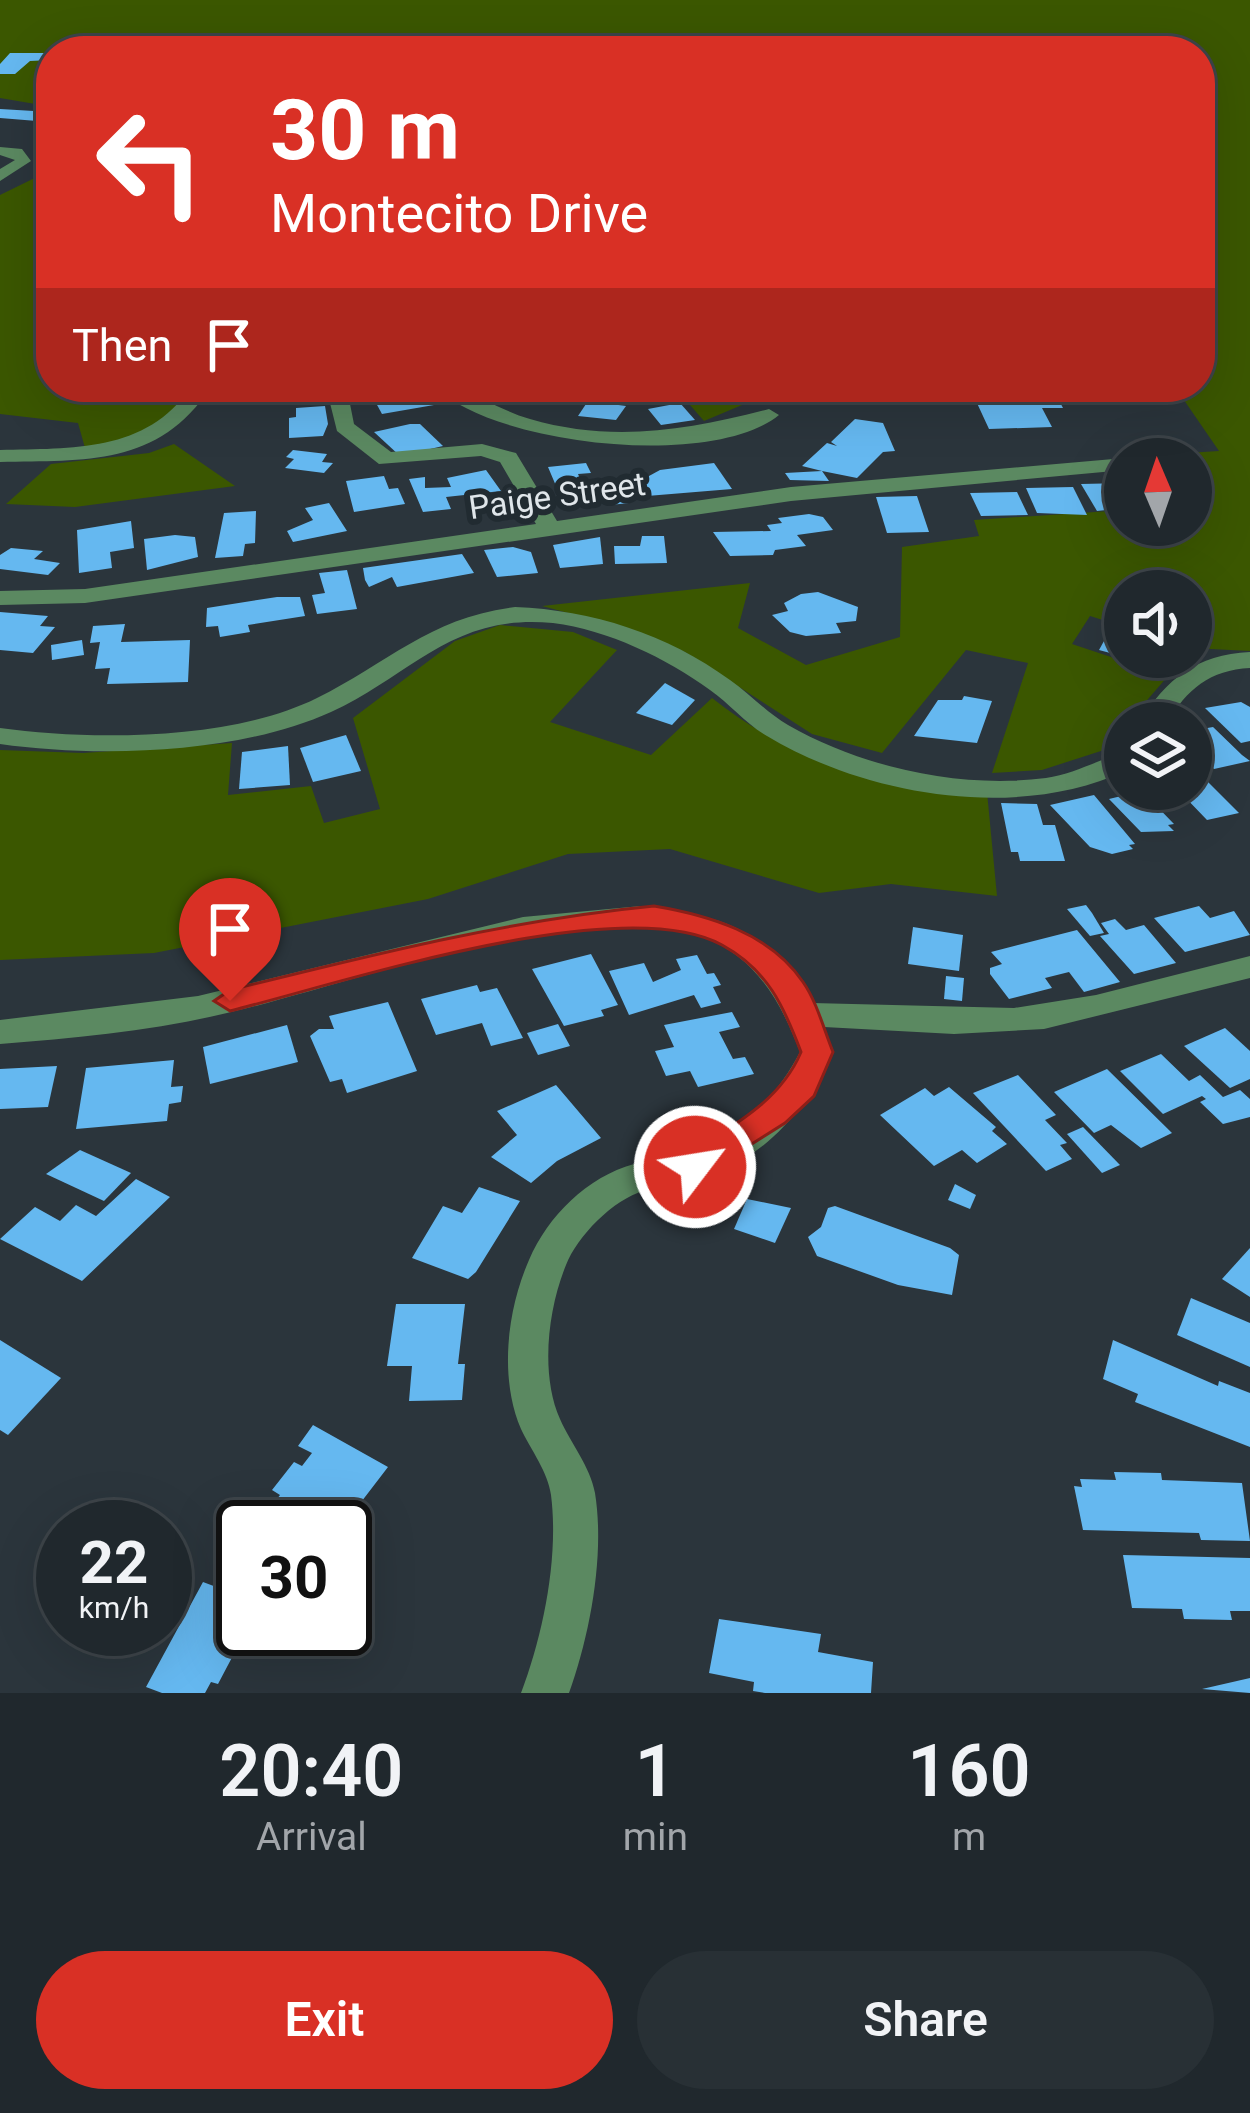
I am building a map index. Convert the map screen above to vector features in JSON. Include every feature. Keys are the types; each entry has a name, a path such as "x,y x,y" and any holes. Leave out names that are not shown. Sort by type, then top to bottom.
{"street":[{"path":"0,151 17,152 24,161 0,176"},
{"path":"0,456 82,453 140,442 179,422 192,402"},
{"path":"340,402 344,427 387,459 482,450 508,458 551,530"},
{"path":"476,402 518,422 620,438 717,431 769,415"},
{"name":"Paige Street","path":"0,598 85,596 824,490 1104,466"},
{"path":"0,736 86,741 265,725 327,704 417,642 449,628 532,614 617,633 700,671 802,744 927,780 987,789 1031,788 1078,783 1104,771"},
{"path":"1169,702 1191,673 1211,663 1250,660"},
{"path":"0,1032 168,1013 483,938 636,916 695,923 735,939 790,986 817,1052 802,1087 736,1144 695,1167 627,1180 576,1221 551,1253 534,1298 529,1350 536,1412 573,1493 565,1614 545,1693"},
{"path":"804,1014 971,1022 1041,1017 1134,999 1250,967"}],"green space":[{"path":"0,0 1250,0 1250,651 1212,649 1212,570 1104,570 1104,620 1090,616 1072,644 1104,655 1104,678 1166,678 1146,702 1104,702 1104,750 1042,770 992,773 1028,663 966,650 882,753 812,734 685,652 617,626 542,606 750,583 738,628 806,665 900,637 902,547 979,536 974,520 1104,511 1104,546 1212,546 1212,451 1219,451 1185,402 1215,402 1215,36 36,36 36,104 0,98"},
{"path":"36,177 36,402 181,402 160,426 136,438 85,448 78,423 0,414 0,195"},
{"path":"687,402 749,402 704,421"},
{"path":"174,444 235,486 75,507 6,504 51,464 149,453"},
{"path":"500,625 573,632 617,650 550,722 651,755 712,698 775,740 841,767 911,784 987,792 997,896 891,884 819,893 670,849 568,854 428,899 154,953 0,960 0,750 83,753 232,743 228,795 311,786 324,823 380,809 353,718 455,641"}],"building":[{"path":"10,53 36,53 36,61 15,74 0,74 0,64"},
{"path":"0,109 36,111 36,121 0,118"},
{"path":"432,402 434,405 382,414 376,403"},
{"path":"587,402 626,406 616,420 578,416"},
{"path":"976,402 1060,402 1063,408 1042,408 1052,427 989,429"},
{"path":"680,403 695,420 661,425 648,409"},
{"path":"325,406 328,424 323,436 289,438 289,418 296,417 296,408"},
{"path":"855,419 883,423 895,451 883,452 857,478 802,466 827,443 837,446 831,442"},
{"path":"420,424 443,446 400,456 374,432"},
{"path":"293,450 327,454 322,462 333,463 324,473 285,468 294,459 286,457"},
{"path":"586,463 591,473 578,474 581,481 616,480 629,503 610,505 605,494 562,500 548,467"},
{"path":"714,463 732,489 647,496 638,482 660,470"},
{"path":"486,470 501,491 446,497 451,509 423,512 409,479 425,477 425,488 451,487 447,478"},
{"path":"822,471 829,481 790,480 785,473"},
{"path":"384,476 389,489 398,488 405,504 354,512 346,481"},
{"path":"1104,483 1104,510 1097,511 1081,484"},
{"path":"1073,487 1087,515 1037,513 1026,488"},
{"path":"1017,492 1028,515 981,516 970,493"},
{"path":"917,496 929,532 887,533 876,497"},
{"path":"329,503 347,531 293,542 287,531 313,520 305,508"},
{"path":"256,511 255,543 245,544 243,556 215,558 224,513"},
{"path":"823,517 833,530 797,535 806,546 775,550 773,555 730,556 713,532 771,531 767,525 782,523 778,518"},
{"path":"131,521 134,548 110,552 112,568 79,573 77,530"},
{"path":"642,536 664,536 667,563 615,564 614,546 640,546"},
{"path":"195,537 198,557 147,570 144,539"},
{"path":"600,537 603,564 560,568 553,545"},
{"path":"513,547 531,552 538,573 497,577 484,550"},
{"path":"11,548 43,551 34,559 60,563 48,575 0,569 0,555"},
{"path":"462,554 474,573 397,587 392,577 369,587 365,580 363,568"},
{"path":"347,570 357,609 317,614 312,595 325,593 319,573"},
{"path":"818,592 858,607 856,621 836,623 841,633 806,636 790,632 772,615 788,611 784,603 801,594"},
{"path":"300,597 305,616 248,625 250,632 220,637 218,626 206,627 207,608"},
{"path":"0,612 48,616 40,626 55,627 33,653 0,650"},
{"path":"125,624 121,642 190,640 188,682 107,684 110,668 95,669 100,642 90,643 93,626"},
{"path":"82,640 84,655 52,660 51,645"},
{"path":"665,683 695,700 672,725 636,713"},
{"path":"964,696 992,701 977,743 914,736 938,700 962,700"},
{"path":"1241,702 1250,707 1250,741 1241,743 1212,715 1212,707"},
{"path":"1212,727 1242,755 1250,761 1214,769"},
{"path":"346,735 361,771 313,782 300,748"},
{"path":"288,746 290,785 239,789 242,752"},
{"path":"1212,786 1239,813 1207,820 1197,810 1212,810"},
{"path":"1094,795 1135,844 1129,845 1133,849 1112,854 1090,847 1050,805"},
{"path":"1001,803 1037,804 1043,825 1055,825 1065,861 1020,861 1018,852 1011,852"},
{"path":"1120,810 1160,810 1174,824 1168,825 1174,831 1141,832"},
{"path":"1086,905 1104,933 1090,936 1067,909"},
{"path":"1199,906 1210,918 1234,911 1250,935 1185,952 1154,918"},
{"path":"1115,919 1126,930 1144,925 1176,963 1134,974 1100,936 1109,934 1101,923"},
{"path":"913,927 963,935 959,971 908,964"},
{"path":"1077,930 1120,982 1084,992 1069,972 1045,978 1052,988 1009,999 990,974 990,968 1002,964 991,952"},
{"path":"591,954 618,1005 601,1010 604,1016 564,1026 532,969"},
{"path":"697,955 707,974 714,973 721,985 713,987 721,1003 701,1008 694,995 629,1015 609,971 644,963 653,982 681,970 676,959"},
{"path":"946,976 964,978 962,1001 944,999"},
{"path":"477,985 480,992 497,988 523,1038 491,1046 482,1023 436,1035 421,999"},
{"path":"388,1002 417,1071 347,1093 342,1079 330,1082 310,1036 319,1029 334,1029 329,1016"},
{"path":"732,1012 740,1027 719,1032 733,1059 745,1057 754,1074 698,1087 690,1071 666,1076 655,1051 674,1047 664,1025"},
{"path":"558,1024 570,1046 538,1055 527,1033"},
{"path":"287,1025 298,1062 210,1084 203,1047"},
{"path":"1225,1028 1250,1051 1250,1079 1230,1088 1184,1046"},
{"path":"1161,1054 1189,1081 1200,1075 1223,1097 1240,1090 1250,1099 1250,1117 1223,1124 1200,1102 1206,1099 1202,1096 1163,1114 1120,1071"},
{"path":"174,1060 171,1087 183,1086 181,1102 169,1104 167,1121 76,1129 86,1068"},
{"path":"57,1066 48,1107 0,1109 0,1069"},
{"path":"1107,1069 1172,1133 1141,1148 1111,1125 1094,1133 1054,1092"},
{"path":"1018,1075 1056,1115 1045,1120 1067,1143 1060,1145 1072,1159 1046,1171 973,1093"},
{"path":"556,1085 601,1138 557,1161 531,1183 491,1157 517,1135 497,1111"},
{"path":"949,1087 996,1127 992,1131 1007,1144 977,1163 962,1150 934,1166 880,1115 925,1088 934,1096"},
{"path":"1083,1127 1120,1165 1102,1173 1067,1134"},
{"path":"80,1150 131,1173 104,1201 46,1174"},
{"path":"136,1179 170,1197 82,1281 0,1239 35,1207 60,1221 76,1205 96,1216"},
{"path":"955,1184 976,1195 970,1209 948,1200"},
{"path":"479,1187 520,1201 476,1272 468,1279 412,1258 443,1206 462,1213"},
{"path":"747,1199 791,1208 775,1243 734,1229"},
{"path":"835,1206 950,1248 959,1255 952,1295 898,1285 817,1256 808,1237 821,1227 828,1208"},
{"path":"1250,1248 1250,1297 1222,1279"},
{"path":"1191,1298 1250,1323 1250,1367 1177,1335"},
{"path":"396,1304 465,1304 458,1364 465,1364 462,1400 409,1401 412,1366 387,1366"},
{"path":"0,1340 61,1378 8,1435 0,1430"},
{"path":"1113,1340 1218,1386 1219,1381 1250,1393 1250,1447 1135,1402 1138,1394 1103,1379"},
{"path":"313,1425 388,1467 363,1500 276,1500 280,1495 272,1490 294,1462 302,1466 312,1453 298,1446"},
{"path":"1114,1472 1161,1473 1162,1480 1242,1483 1250,1541 1201,1540 1199,1533 1083,1530 1074,1486 1082,1487 1080,1479 1116,1480"},
{"path":"1123,1555 1250,1558 1250,1611 1230,1611 1232,1620 1184,1619 1182,1609 1132,1608"},
{"path":"203,1582 216,1587 216,1656 233,1656 218,1684 211,1682 205,1693 162,1693 146,1687 163,1656 192,1656 192,1602"},
{"path":"719,1619 821,1634 818,1652 873,1662 871,1693 765,1693 753,1691 754,1682 709,1673"},
{"path":"1250,1678 1250,1693 1202,1689"}],"route":[{"path":"230,1001 446,946 560,925 654,916 695,923 735,939 790,986 817,1052 802,1087 773,1115 736,1144 695,1167"}]}
